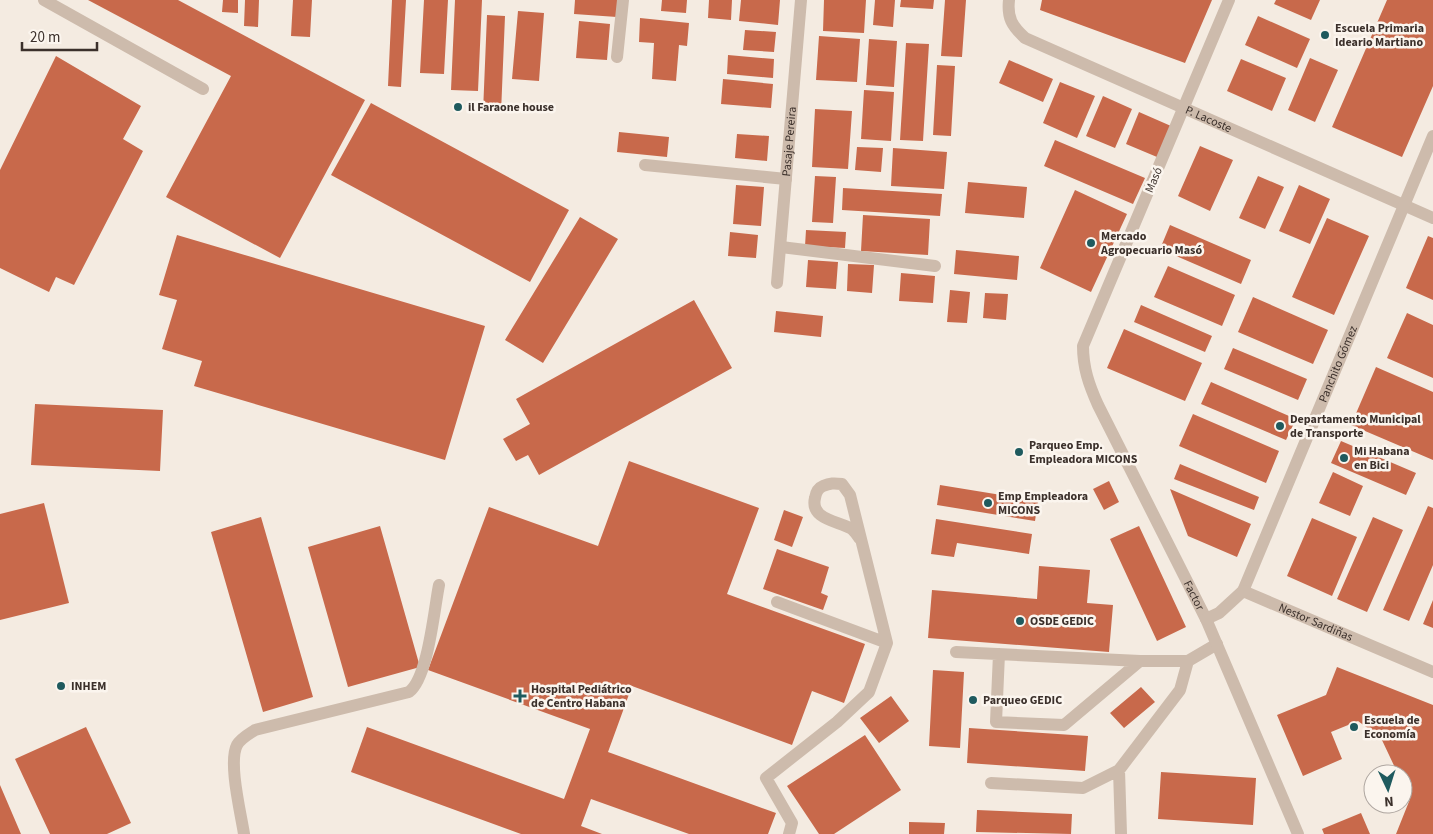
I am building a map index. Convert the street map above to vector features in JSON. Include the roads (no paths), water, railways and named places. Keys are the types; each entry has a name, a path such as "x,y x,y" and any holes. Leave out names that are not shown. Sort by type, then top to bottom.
{"street":[{"path":"44,0 203,89"},
{"path":"617,57 623,0"},
{"name":"Pasaje Pereira","path":"777,283 801,0"},
{"name":"P. Lacoste","path":"1008,0 1008,11 1013,26 1025,38 1433,218"},
{"name":"Masó","path":"1083,361 1083,346 1185,109 1229,0"},
{"name":"Panchito Gómez","path":"1243,591 1433,136"},
{"path":"645,165 786,179"},
{"path":"781,247 935,266"},
{"name":"Factor","path":"1083,361 1087,380 1098,405 1206,619 1298,834"},
{"path":"789,834 792,823 766,778 837,722 869,692 886,643 850,495 842,484 831,482 819,488 814,502 816,510 826,519 852,528 860,539"},
{"path":"244,834 234,768 234,752 238,744 255,730 409,692 414,688 424,668 439,586"},
{"path":"1206,619 1219,613 1243,591"},
{"name":"Nestor Sardiñas","path":"1243,591 1433,672"},
{"path":"777,602 886,643"},
{"path":"956,652 1140,661 1188,661 1217,644"},
{"path":"999,654 996,722 1064,724 1140,661"},
{"path":"991,783 1083,788 1119,770 1180,690 1188,661"},
{"path":"1119,770 1122,834"}],"place":[{"name":"Escuela Primaria Ideario Martiano","path":"1325,35"},
{"name":"il Faraone house","path":"458,107"},
{"name":"Mercado Agropecuario Masó","path":"1091,243"},
{"name":"Departamento Municipal de Transporte","path":"1280,426"},
{"name":"Parqueo Emp. Empleadora MICONS","path":"1019,452"},
{"name":"Mi Habana en Bici","path":"1344,458"},
{"name":"Emp Empleadora MICONS","path":"988,503"},
{"name":"OSDE GEDIC","path":"1020,621"},
{"name":"INHEM","path":"61,686"},
{"name":"Hospital Pediátrico de Centro Habana","path":"520,696"},
{"name":"Parqueo GEDIC","path":"973,700"},
{"name":"Escuela de Economía","path":"1354,727"}]}
